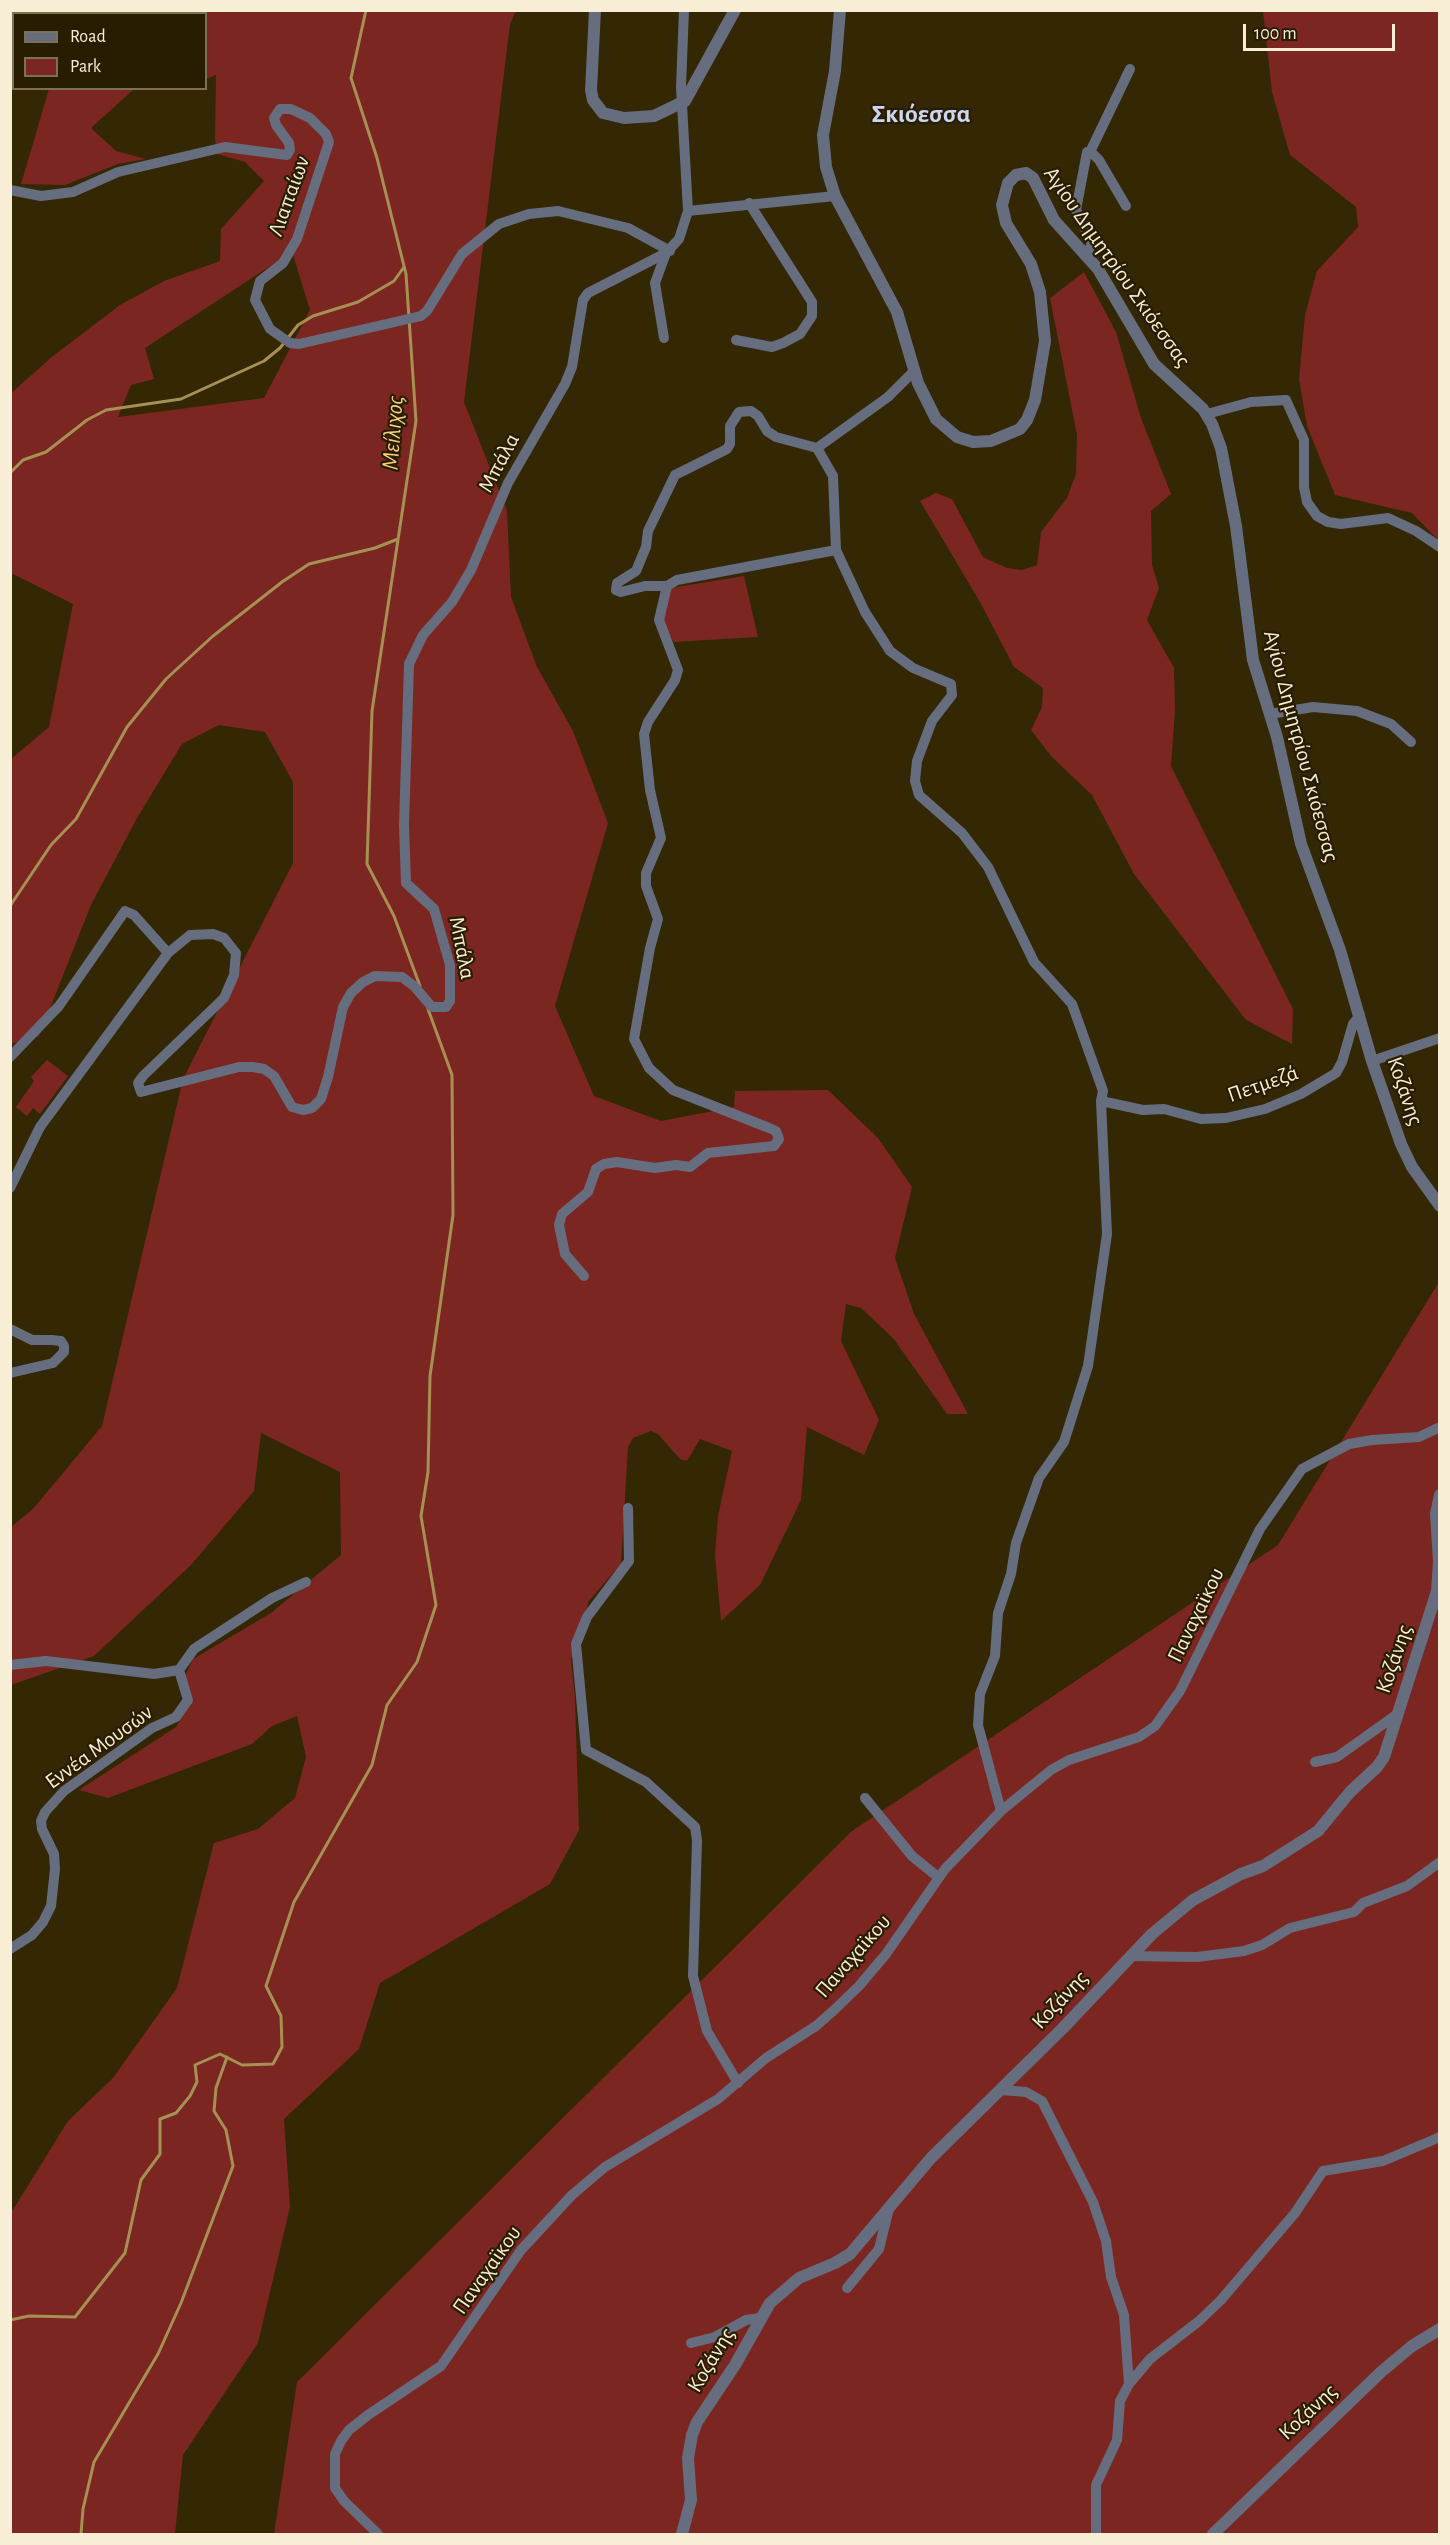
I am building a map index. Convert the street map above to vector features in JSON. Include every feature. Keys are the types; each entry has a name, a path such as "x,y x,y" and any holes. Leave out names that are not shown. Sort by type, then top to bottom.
{"street":[{"path":"595,10 591,90 597,109 610,117 636,118 654,116 682,104 735,10"},
{"path":"664,338 655,283 668,252 679,239 688,211 682,104 684,10"},
{"name":"Αγίου Δημητρίου Σκιόεσσας","path":"840,10 835,71 823,135 826,167 835,196 897,312 923,396 936,419 957,437 973,442 992,441 1020,429 1027,420 1035,400 1045,341 1035,274 1004,217 1003,197 1012,178 1026,173 1032,178 1048,211 1087,254 1118,300 1154,364 1207,414 1215,430 1223,457 1236,526 1253,660 1277,737 1301,844 1360,1015"},
{"path":"1087,254 1092,243 1076,210 1085,155 1090,152 1130,69"},
{"name":"Λιαπαίων","path":"10,189 41,196 73,192 118,172 225,147 287,154 290,150 289,143 276,125 274,118 280,109 291,109 310,118 326,134 329,142 297,239 283,263 260,281 256,290 255,300 263,319 285,340 311,342 414,318 427,311 462,254 499,224 529,213 558,211 628,228 668,252"},
{"path":"1090,152 1099,160 1126,206"},
{"path":"688,211 835,196"},
{"path":"736,340 772,346 783,344 800,334 812,316 812,302 749,204"},
{"name":"Μπάλα","path":"10,1188 40,1127 168,953 190,935 213,934 232,945 237,964 224,998 143,1076 138,1083 141,1092 239,1067 252,1067 264,1069 274,1076 292,1107 303,1110 312,1108 321,1099 343,1007 351,993 363,982 375,976 402,977 414,986 432,1007 446,1007 450,1001 450,965 434,909 406,883 404,825 410,664 423,635 452,602 471,570 508,483 565,384 574,358 583,300 588,293 668,252"},
{"path":"817,448 888,397 914,371"},
{"path":"1207,414 1244,403 1286,400 1304,440 1304,487 1308,502 1317,516 1328,522 1341,524 1388,518 1416,531 1440,547"},
{"path":"836,550 677,580 667,586 645,586 621,592 617,591 615,586 636,571 646,547 648,531 675,476 727,449 733,419 739,412 751,411 758,416 767,431 776,437 817,448 834,482 836,550 865,612 890,651 914,668 951,684 951,695 932,721 921,750 915,775 918,795 957,827 981,856 996,879 1029,954 1069,1000 1100,1078 1104,1094 1101,1101 1107,1234 1088,1366 1064,1442 1039,1478 1016,1543 1011,1574 998,1613 995,1656 980,1694 978,1725 1001,1811"},
{"path":"584,1276 565,1254 559,1225 562,1214 582,1200 588,1192 596,1169 604,1164 617,1162 655,1168 676,1165 690,1167 708,1154 774,1146 779,1139 776,1131 673,1090 649,1068 634,1039 650,948 658,919 646,886 646,873 661,838 650,790 644,734 648,722 675,680 678,670 659,620 667,586"},
{"path":"1270,714 1313,706 1357,711 1391,724 1411,741"},
{"path":"10,1057 59,1006 125,911 134,915 168,953"},
{"name":"Πετμεζά","path":"1101,1101 1143,1110 1164,1109 1201,1119 1226,1118 1265,1109 1301,1094 1336,1073 1342,1062 1353,1024 1360,1015"},
{"name":"Κοζάνης","path":"1360,1015 1372,1061 1408,1159 1440,1206"},
{"path":"1372,1061 1440,1038"},
{"path":"10,1329 32,1340 61,1341 64,1346 64,1352 53,1363 10,1373"},
{"name":"Παναχαϊκου","path":"378,2535 344,2501 335,2488 335,2454 349,2430 441,2366 521,2250 572,2195 605,2167 663,2134 738,2083 773,2052 816,2026 859,1986 886,1954 938,1877 1001,1811 1055,1767 1138,1737 1161,1720 1180,1691 1260,1529 1302,1469 1349,1444 1419,1437 1440,1427"},
{"name":"Κοζάνης","path":"682,2535 691,2500 688,2458 692,2435 770,2303 789,2285 844,2259 931,2158 1063,2028 1130,1956 1193,1900 1241,1874 1263,1866 1318,1831 1350,1792 1380,1762 1437,1591 1439,1562 1436,1514 1440,1495"},
{"path":"628,1508 629,1561 587,1617 576,1644 586,1750 646,1782 695,1827 698,1840 693,1976 707,2031 738,2083"},
{"path":"179,1670 194,1649 272,1598 306,1582"},
{"name":"Εννέα Μουσών","path":"10,1665 46,1661 154,1674 179,1670 188,1700 176,1717 152,1728 64,1791 45,1812 41,1821 42,1829 54,1854 56,1869 51,1906 43,1922 32,1935 10,1949"},
{"path":"1315,1762 1337,1757 1396,1715"},
{"path":"866,1798 912,1856 938,1877"},
{"path":"1130,1956 1197,1957 1244,1951 1262,1945 1290,1928 1354,1912 1363,1903 1407,1886 1440,1862"},
{"path":"1000,2090 1026,2092 1042,2101 1093,2202 1106,2241 1111,2277 1124,2315 1129,2384"},
{"path":"1096,2535 1096,2484 1117,2440 1119,2406 1129,2384 1149,2359 1199,2321 1221,2300 1295,2213 1323,2171 1383,2161 1440,2138"},
{"path":"847,2288 879,2249 890,2208"},
{"path":"691,2343 715,2337 746,2320 760,2318"},
{"name":"Κοζάνης","path":"1213,2535 1381,2372 1412,2346 1440,2329"}],"green space":[{"path":"516,11 510,24 464,402 507,511 511,597 537,667 573,731 608,823 555,1006 594,1096 661,1121 734,1107 735,1091 828,1090 878,1138 912,1187 895,1258 914,1314 968,1414 947,1414 893,1338 861,1308 846,1304 841,1341 879,1420 864,1455 807,1427 801,1500 760,1585 721,1621 715,1555 718,1516 732,1451 700,1439 687,1461 680,1459 658,1434 651,1431 633,1438 628,1447 621,1564 588,1602 582,1640 571,1659 575,1698 579,1830 550,1884 380,1983 359,2049 284,2119 290,2207 258,2343 183,2455 175,2534 11,2534 11,2213 68,2121 113,2078 177,1988 214,1843 258,1829 295,1798 306,1757 297,1716 272,1726 252,1744 108,1798 79,1790 176,1727 193,1699 185,1676 193,1659 271,1613 341,1555 340,1472 261,1433 254,1491 191,1565 94,1656 11,1685 11,1527 33,1509 102,1426 183,1079 293,863 293,782 265,732 219,725 182,744 137,818 91,905 39,1036 11,1044 11,759 49,727 73,604 11,573 10,394 53,356 120,305 164,281 220,261 221,229 264,181 245,162 217,154 216,75 207,79 207,12 92,12","holes":["290,245 310,310 264,398 118,417 131,385 154,379 145,348 281,259"]},
{"path":"1263,11 1439,11 1439,541 1412,513 1335,495 1307,426 1299,379 1305,315 1317,271 1358,227 1356,207 1290,155 1272,92"},
{"path":"49,90 133,90 91,128 116,151 146,159 118,164 65,185 21,184"},
{"path":"1084,272 1116,332 1141,418 1171,494 1151,511 1152,565 1159,588 1147,620 1174,668 1175,710 1171,766 1293,1009 1292,1044 1246,1020 1134,874 1092,795 1052,757 1031,730 1042,707 1043,688 1014,667 980,602 920,501 936,493 952,499 983,557 1007,568 1022,570 1037,565 1041,532 1067,498 1076,474 1077,435 1050,298"},
{"path":"744,576 758,637 674,642 662,624 670,588"},
{"path":"47,1060 68,1076 40,1114 33,1108 27,1116 16,1107 34,1081 31,1077"},
{"path":"1439,1282 1439,2534 274,2534 297,2382 852,1831 1278,1545"}],"waterway":[{"name":"Μείλιχος","path":"366,10 351,78 377,158 406,274 416,421 372,711 367,864 394,916 420,986"},
{"path":"10,473 23,460 46,452 87,420 106,410 181,399 264,361 280,348 298,325 313,316 358,302 394,281 404,267"},
{"path":"10,906 51,845 76,819 127,727 166,679 213,636 309,564 375,548 398,539"},
{"path":"10,2320 29,2316 75,2317 125,2253 141,2180 160,2154 160,2119 176,2113 190,2096 197,2082 195,2065 220,2054 242,2065 273,2064 282,2047 281,2016 266,1986 294,1902 372,1765 387,1705 417,1662 436,1605 421,1516 428,1472 430,1376 453,1215 452,1075 428,1009"},
{"path":"81,2534 83,2509 94,2462 158,2354 181,2303 233,2166 226,2130 214,2111 216,2088 227,2057"}],"district":[{"name":"Σκιόεσσα","path":"921,114"}]}
